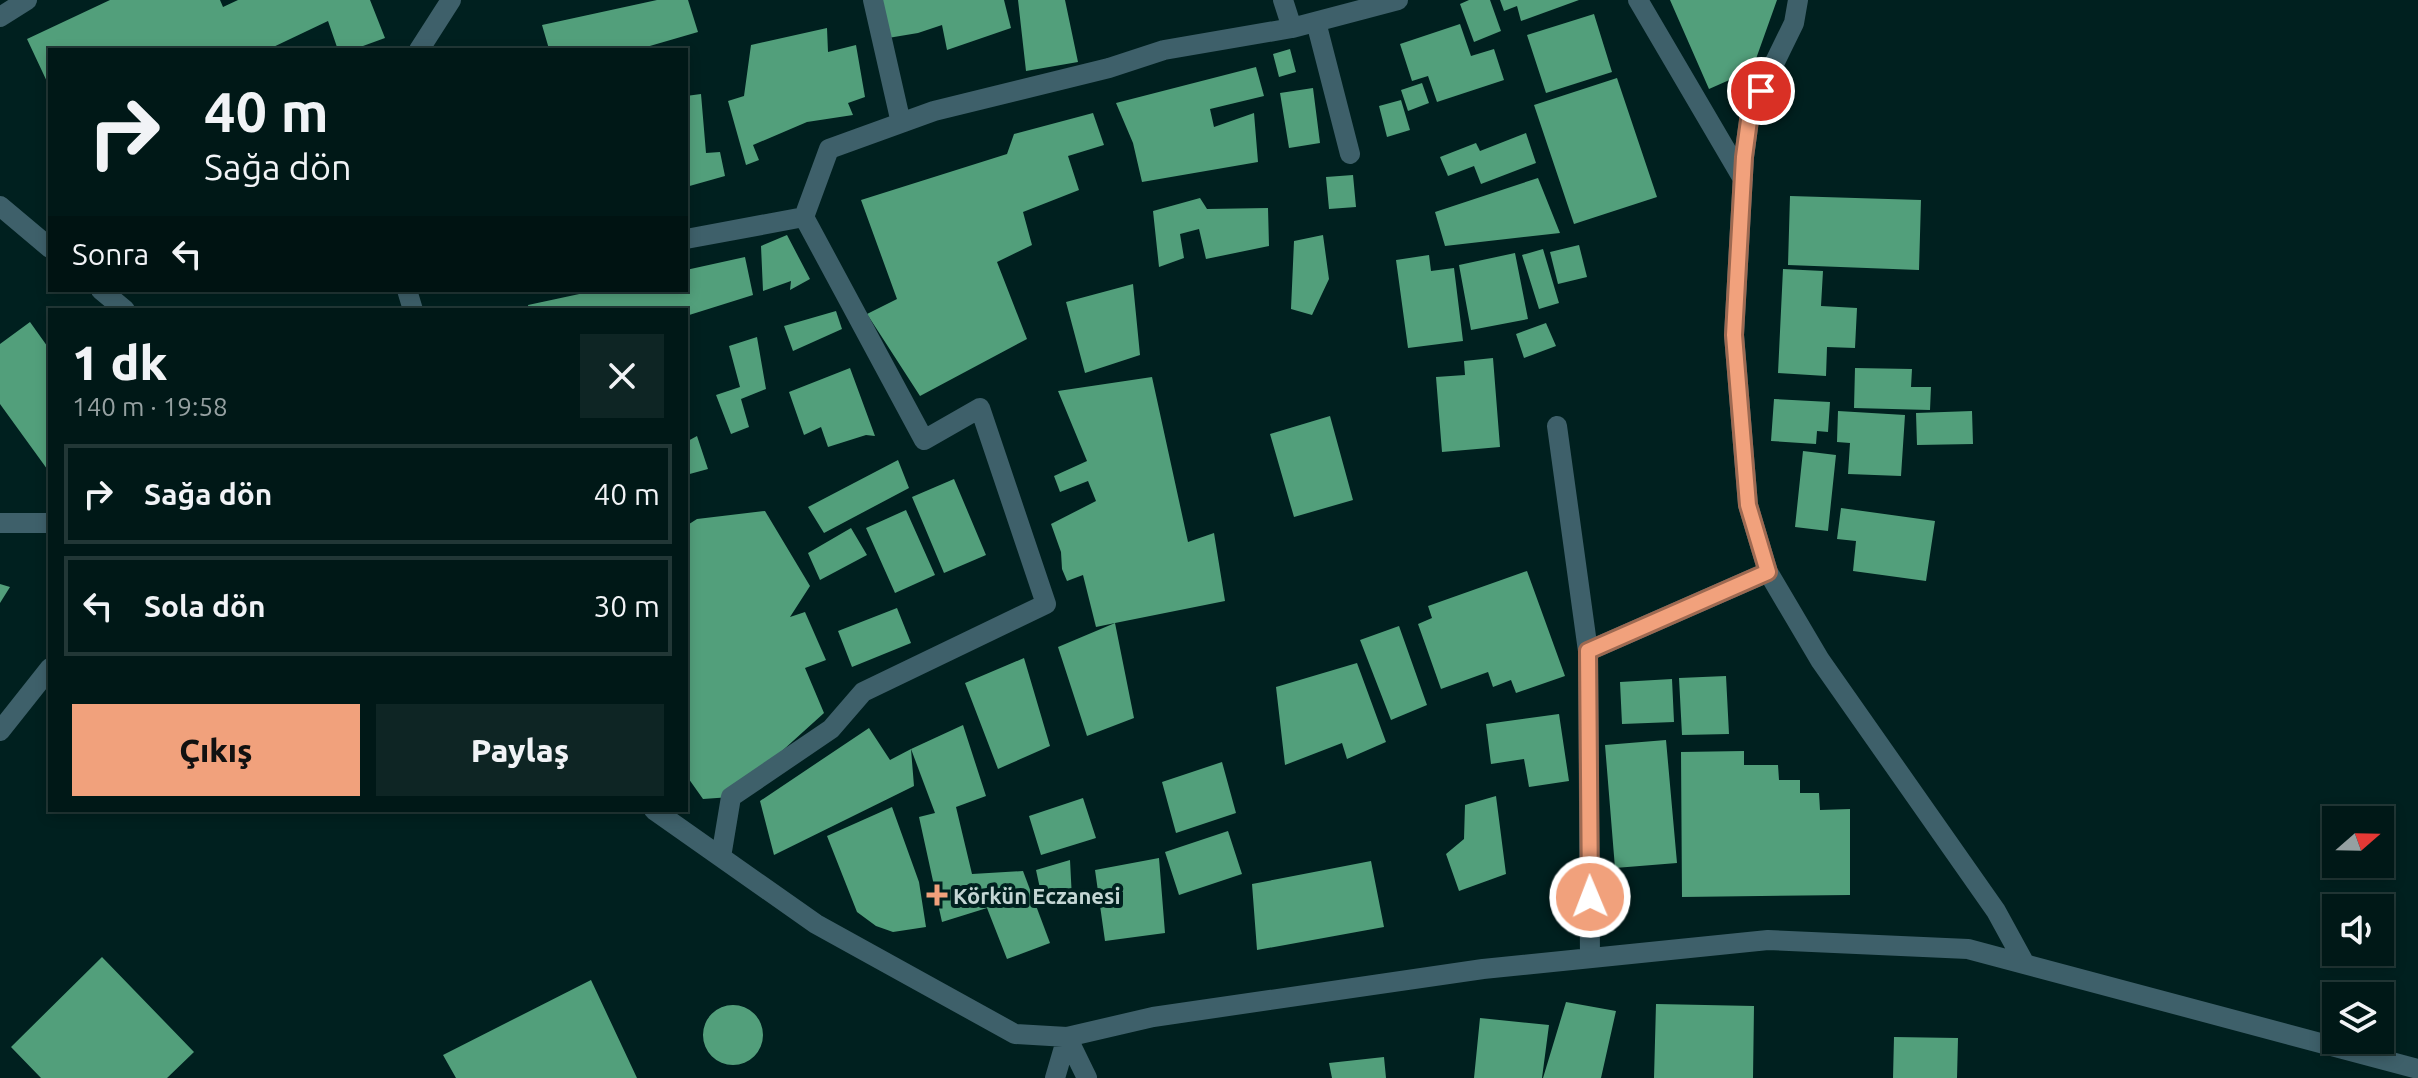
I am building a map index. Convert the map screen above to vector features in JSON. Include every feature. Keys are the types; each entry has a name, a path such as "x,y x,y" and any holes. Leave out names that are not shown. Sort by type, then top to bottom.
{"street":[{"path":"0,17 27,0"},
{"path":"420,48 451,0"},
{"path":"873,0 901,123"},
{"path":"1283,0 1292,28"},
{"path":"721,857 731,797 831,729 863,692 1046,604 980,408 924,440 804,217 829,149 934,111 1109,68 1164,50 1292,28 1398,0"},
{"path":"1638,0 1743,179"},
{"path":"1798,0 1794,23 1750,113 1743,179 1734,335 1748,505 1768,572 1820,660 1996,911 2025,964"},
{"path":"1316,22 1350,154"},
{"path":"0,206 48,246"},
{"path":"688,239 804,217"},
{"path":"103,292 123,308"},
{"path":"1557,426 1588,651 1590,958"},
{"path":"0,523 48,523"},
{"path":"1588,651 1768,572"},
{"path":"0,731 48,671"},
{"path":"657,812 816,924 1015,1034 1067,1037 1153,1017 1483,969 1768,940 1968,949 2418,1069"},
{"path":"1055,1078 1067,1037"},
{"path":"1067,1037 1087,1078"}],"building":[{"path":"110,0 220,0 223,7 238,0 370,0 385,38 358,48 337,48 328,21 271,48 48,48 48,84 27,39"},
{"path":"657,0 688,0 698,32 643,48 549,48 542,25"},
{"path":"876,0 1004,0 1011,28 947,50 942,25 882,39"},
{"path":"1018,0 1065,0 1078,62 1026,71"},
{"path":"1469,0 1490,0 1501,31 1474,42 1460,4"},
{"path":"1500,0 1579,0 1521,21 1517,6 1504,11"},
{"path":"1670,0 1777,0 1752,70 1709,89"},
{"path":"1594,14 1612,72 1546,93 1527,35"},
{"path":"1460,24 1471,56 1494,49 1504,80 1437,102 1428,76 1412,81 1400,44"},
{"path":"827,28 828,52 856,45 865,97 848,103 853,115 807,122 753,145 759,160 746,165 728,101 744,96 751,45"},
{"path":"1290,49 1296,72 1279,77 1273,54"},
{"path":"1256,67 1264,96 1210,109 1214,127 1254,113 1258,162 1142,182 1133,143 1116,103"},
{"path":"1617,78 1657,197 1574,224 1534,105"},
{"path":"1422,83 1429,103 1408,111 1401,90"},
{"path":"1313,88 1320,143 1289,148 1280,93"},
{"path":"701,94 706,153 720,152 725,176 688,186 688,96"},
{"path":"1401,100 1410,130 1387,137 1379,106"},
{"path":"1093,113 1104,145 1068,156 1079,190 1023,212 1032,245 997,262 1027,339 920,396 867,314 897,299 861,200 1007,154 1014,134"},
{"path":"1526,133 1536,163 1481,184 1474,166 1448,176 1440,157 1476,143 1480,151"},
{"path":"1353,175 1356,207 1329,209 1326,177"},
{"path":"1538,178 1560,233 1445,246 1435,212"},
{"path":"1790,196 1921,200 1919,270 1788,265"},
{"path":"1200,198 1207,209 1268,208 1269,246 1206,259 1199,229 1180,234 1184,258 1159,267 1153,211"},
{"path":"787,235 810,279 790,290 791,281 763,291 761,246"},
{"path":"1323,235 1329,279 1312,315 1291,309 1294,241"},
{"path":"1579,245 1587,277 1558,284 1550,252"},
{"path":"1543,249 1559,303 1539,309 1522,255"},
{"path":"1515,253 1528,319 1471,330 1459,265"},
{"path":"1429,255 1431,271 1454,268 1463,341 1408,348 1396,260"},
{"path":"745,257 753,295 688,315 688,308 529,308 528,305 589,292 688,292 688,270"},
{"path":"1783,269 1823,271 1821,306 1857,308 1855,348 1827,347 1826,376 1778,373"},
{"path":"1133,284 1140,355 1085,373 1066,302"},
{"path":"836,311 842,329 793,351 784,326"},
{"path":"30,322 48,347 48,470 0,404 0,344"},
{"path":"1546,323 1556,346 1524,358 1516,334"},
{"path":"757,337 766,389 741,399 749,427 731,434 716,395 740,387 729,346"},
{"path":"1493,358 1500,447 1442,452 1436,377 1465,375 1464,361"},
{"path":"850,368 875,436 866,435 828,447 821,427 804,435 789,392"},
{"path":"1855,368 1912,369 1911,387 1931,387 1930,410 1854,408"},
{"path":"1152,377 1188,542 1214,533 1225,601 1096,627 1083,575 1067,581 1051,524 1096,501 1088,481 1060,492 1054,476 1087,461 1058,391"},
{"path":"1774,399 1830,402 1828,432 1817,431 1816,444 1771,441"},
{"path":"1838,411 1905,415 1901,476 1848,474 1850,443 1837,442"},
{"path":"1972,411 1973,444 1917,445 1916,413"},
{"path":"1330,416 1353,500 1294,517 1270,434"},
{"path":"697,436 708,469 688,474 688,441"},
{"path":"1803,451 1836,455 1828,531 1795,527"},
{"path":"898,460 909,488 824,533 808,507"},
{"path":"954,479 986,555 944,573 912,497"},
{"path":"1841,508 1935,521 1926,581 1853,571 1856,541 1837,539"},
{"path":"906,510 935,575 895,593 866,528"},
{"path":"765,511 810,586 790,617 805,612 826,660 805,668 824,713 731,797 703,799 688,778 688,525 697,519"},
{"path":"851,528 867,555 820,580 808,553"},
{"path":"1527,571 1565,676 1516,693 1511,680 1493,687 1488,672 1441,689 1418,624 1432,618 1428,606"},
{"path":"0,584 10,587 0,603"},
{"path":"897,608 911,643 852,667 838,631"},
{"path":"1115,623 1134,718 1087,736 1058,647"},
{"path":"1399,626 1427,705 1391,720 1360,640"},
{"path":"1024,658 1050,746 998,769 965,683"},
{"path":"1357,663 1386,742 1347,759 1342,743 1285,765 1276,687"},
{"path":"1726,676 1729,734 1682,735 1679,678"},
{"path":"1672,679 1674,722 1622,724 1620,682"},
{"path":"1559,714 1569,781 1529,787 1524,759 1491,764 1486,724"},
{"path":"963,725 986,796 956,807 972,874 1023,871 1050,943 1007,959 987,908 942,922 919,817 935,813 911,749"},
{"path":"869,728 890,760 911,749 914,786 774,855 760,801"},
{"path":"1666,740 1677,863 1615,868 1605,745"},
{"path":"1744,751 1744,765 1778,765 1779,780 1800,780 1800,793 1819,793 1820,810 1850,809 1850,895 1682,897 1681,752"},
{"path":"1222,762 1236,813 1176,833 1162,782"},
{"path":"1496,796 1506,874 1459,891 1446,854 1464,839 1465,805"},
{"path":"1083,798 1096,838 1041,855 1029,816"},
{"path":"892,807 919,882 926,927 893,932 876,926 857,912 827,836"},
{"path":"1228,831 1242,874 1179,895 1165,852"},
{"path":"1159,858 1165,933 1105,941 1095,870"},
{"path":"1070,860 1072,899 1044,907 1036,870"},
{"path":"1371,861 1384,927 1257,950 1252,884"},
{"path":"102,957 194,1052 167,1078 41,1078 11,1047"},
{"path":"591,980 637,1078 456,1078 443,1055"},
{"path":"1566,1002 1616,1011 1601,1078 1543,1078"},
{"path":"1656,1004 1754,1006 1753,1078 1654,1078"},
{"path":"733,1005 754,1014 763,1035 754,1056 733,1065 712,1056 703,1035 712,1014"},
{"path":"1480,1018 1549,1025 1542,1078 1474,1078"},
{"path":"1894,1037 1958,1038 1957,1078 1893,1078"},
{"path":"1384,1057 1386,1078 1332,1078 1329,1063"}],"place":[{"name":"Körkün Eczanesi","path":"937,895"}],"route":[{"path":"1590,897 1588,651 1768,572 1748,505 1734,335 1744,157 1750,113 1761,91"}]}
